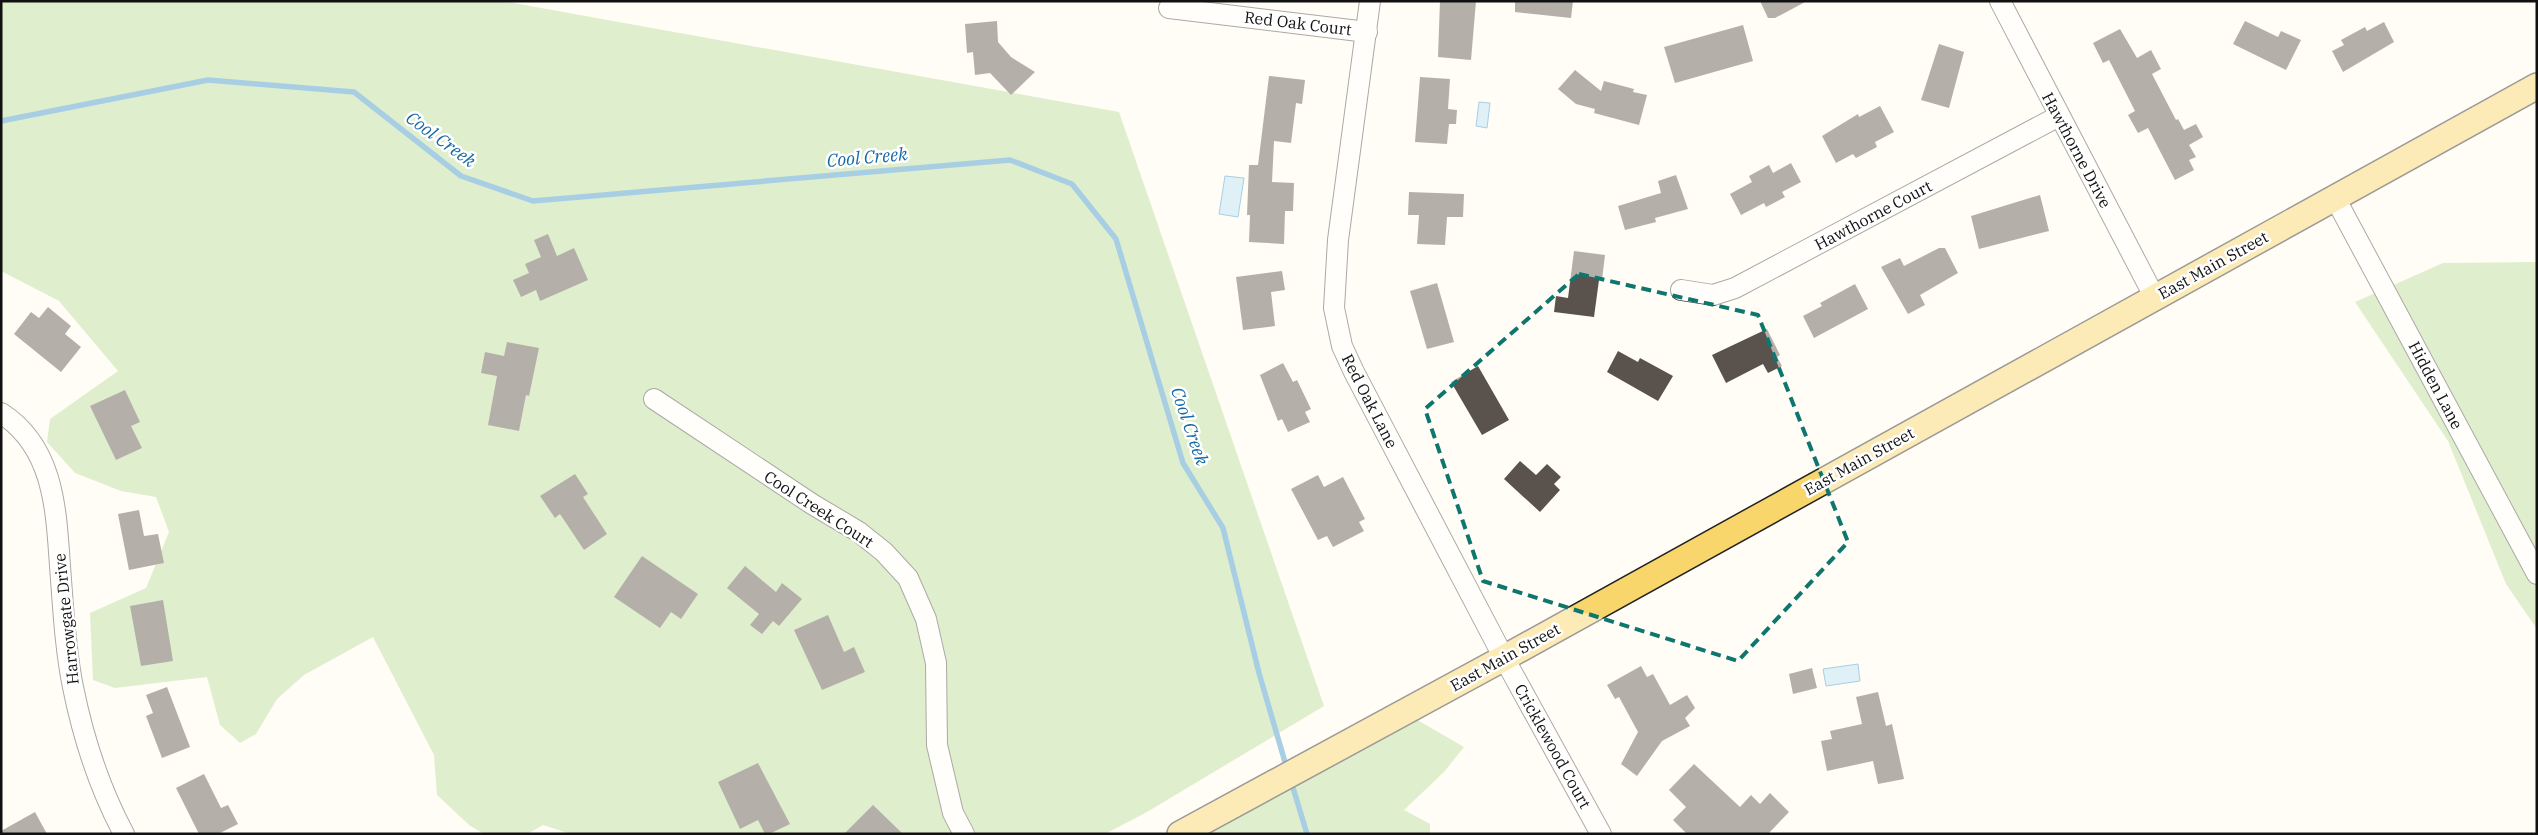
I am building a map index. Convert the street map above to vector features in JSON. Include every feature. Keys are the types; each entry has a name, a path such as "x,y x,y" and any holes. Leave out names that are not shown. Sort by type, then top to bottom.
{"main road":[{"name":"East Main Street","path":"1180,834 1504,658 2155,298 2334,196 2537,86"}],"street":[{"name":"Red Oak Lane","path":"1370,1 1338,240 1334,308 1342,346 1354,372 1504,658"},
{"name":"Hawthorne Drive","path":"2000,1 2155,298"},
{"name":"Red Oak Court","path":"1169,8 1367,32"},
{"name":"Hawthorne Court","path":"1681,290 1713,295 1735,288 2059,116"},
{"name":"Hidden Lane","path":"2334,196 2537,574"},
{"name":"Cool Creek Court","path":"654,399 796,494 858,532 884,552 908,578 926,619 936,663 936,745 945,786 964,834"},
{"name":"Harrowgate Drive","path":"1,413 25,433 36,448 48,476 56,514 73,686 88,745 114,815 124,834"},
{"name":"Cricklewood Court","path":"1504,658 1601,834"}],"highlighted area":[{"path":"1579,274 1758,315 1848,542 1738,661 1483,581 1425,409"}],"green space":[{"path":"1,1 502,1 1119,112 1324,706 1147,812 1105,834 571,834 543,825 527,834 484,834 469,825 437,795 434,755 373,637 304,675 277,699 256,734 240,743 220,725 207,677 115,688 93,680 90,613 146,588 169,532 156,497 121,491 75,473 47,442 50,419 118,371 59,301 1,271"},
{"path":"2537,262 2537,629 2506,584 2448,441 2355,302 2443,263"},
{"path":"1414,718 1464,747 1444,772 1404,810 1430,824 1430,834 1198,834"}],"water":[{"path":"1479,102 1490,103 1487,128 1476,126"},
{"path":"1225,176 1244,178 1238,217 1219,214"},
{"path":"1858,664 1860,681 1826,686 1823,669"}],"building":[{"path":"1440,1 1476,1 1471,60 1438,57"},
{"path":"1515,1 1573,1 1571,18 1515,12"},
{"path":"1760,1 1807,1 1775,18 1768,18"},
{"path":"997,21 998,42 1011,57 1035,72 1011,95 990,73 975,75 973,52 967,53 965,24"},
{"path":"2245,21 2278,37 2281,31 2301,40 2286,70 2233,44"},
{"path":"2384,22 2394,42 2343,72 2332,51 2344,45 2341,40 2365,27 2367,31"},
{"path":"1743,25 1753,61 1675,83 1664,47"},
{"path":"2120,29 2137,58 2151,50 2161,69 2152,74 2176,120 2178,119 2184,130 2196,124 2203,137 2189,145 2196,157 2189,160 2194,170 2175,180 2148,128 2138,133 2128,115 2135,111 2109,60 2103,63 2093,43"},
{"path":"1939,44 1964,52 1949,108 1921,100"},
{"path":"1575,70 1601,91 1604,81 1634,89 1633,92 1647,95 1639,125 1594,113 1595,109 1576,104 1558,89"},
{"path":"1269,76 1305,80 1302,104 1296,103 1291,143 1274,141 1272,182 1294,183 1293,211 1285,211 1284,244 1249,242 1250,215 1247,215 1249,165 1258,165"},
{"path":"1420,77 1450,79 1448,109 1457,110 1456,124 1449,124 1447,144 1415,142"},
{"path":"1880,106 1894,132 1875,142 1877,147 1856,158 1853,154 1836,163 1822,136 1858,114 1859,117"},
{"path":"1791,163 1801,182 1782,192 1785,197 1766,207 1764,203 1741,215 1730,194 1752,182 1749,176 1769,165 1773,173"},
{"path":"1676,175 1688,209 1655,218 1656,222 1625,230 1618,206 1661,193 1658,181"},
{"path":"1409,192 1464,194 1463,217 1447,217 1445,245 1417,244 1419,215 1408,215"},
{"path":"2040,195 2049,231 1979,249 1971,216"},
{"path":"548,234 557,256 574,248 588,280 540,301 536,290 521,297 513,280 529,273 525,264 541,257 534,240"},
{"path":"1939,248 1945,248 1958,273 1920,295 1925,305 1908,314 1881,267 1900,258 1904,266"},
{"path":"1574,251 1605,255 1602,280 1599,280 1594,317 1554,312 1556,296 1568,298"},
{"path":"1282,271 1285,290 1271,292 1275,326 1243,330 1236,277"},
{"path":"1437,283 1454,342 1427,349 1410,291"},
{"path":"1855,284 1868,309 1814,338 1803,316 1822,306 1820,303"},
{"path":"48,307 71,326 65,334 81,347 61,372 14,334 31,312 39,318"},
{"path":"1767,329 1780,355 1777,357 1782,366 1768,373 1763,364 1726,383 1712,355"},
{"path":"507,342 539,348 529,396 526,395 519,431 488,425 497,376 481,373 485,352 504,356"},
{"path":"1618,351 1638,362 1640,358 1673,376 1658,401 1607,372"},
{"path":"1283,363 1293,382 1297,380 1311,409 1305,412 1310,422 1288,432 1282,419 1278,421 1260,375"},
{"path":"1478,366 1509,420 1482,435 1451,382"},
{"path":"125,390 140,422 131,426 142,448 116,460 90,406"},
{"path":"1520,461 1536,475 1547,464 1561,477 1554,484 1560,490 1540,512 1504,479"},
{"path":"575,474 588,494 583,497 607,534 584,550 560,514 555,518 540,496"},
{"path":"1318,475 1324,487 1343,477 1365,519 1359,522 1364,531 1333,547 1327,536 1318,540 1291,489"},
{"path":"139,510 144,536 158,534 164,563 129,570 118,514"},
{"path":"642,556 698,594 681,619 671,612 660,628 614,597"},
{"path":"745,566 776,592 782,583 802,599 779,626 773,621 762,634 750,625 759,614 727,588"},
{"path":"163,600 173,661 141,666 130,606"},
{"path":"828,615 844,652 854,647 865,672 822,690 794,630"},
{"path":"1641,666 1647,677 1653,674 1670,705 1687,695 1695,708 1685,718 1690,726 1662,741 1637,776 1621,764 1638,732 1619,697 1615,699 1607,685"},
{"path":"1812,668 1817,688 1793,694 1789,674"},
{"path":"167,687 190,747 162,758 146,716 153,713 146,695"},
{"path":"1878,692 1886,726 1892,724 1904,779 1878,784 1873,761 1827,771 1821,741 1832,739 1830,731 1862,724 1856,697"},
{"path":"758,763 790,824 769,834 765,834 758,820 740,829 718,782"},
{"path":"1694,764 1740,807 1751,795 1760,804 1770,793 1789,812 1768,834 1687,834 1673,820 1686,807 1669,790"},
{"path":"204,774 221,808 228,805 238,824 218,834 199,834 176,788"},
{"path":"873,805 903,834 844,834"},
{"path":"35,812 47,834 1,834 1,831"}],"waterway":[{"name":"Cool Creek","path":"1,121 208,80 354,92 461,176 533,201 1010,160 1072,184 1116,239 1183,463 1223,528 1259,673 1287,769"},
{"name":"Cool Creek","path":"1291,781 1307,834"}]}
